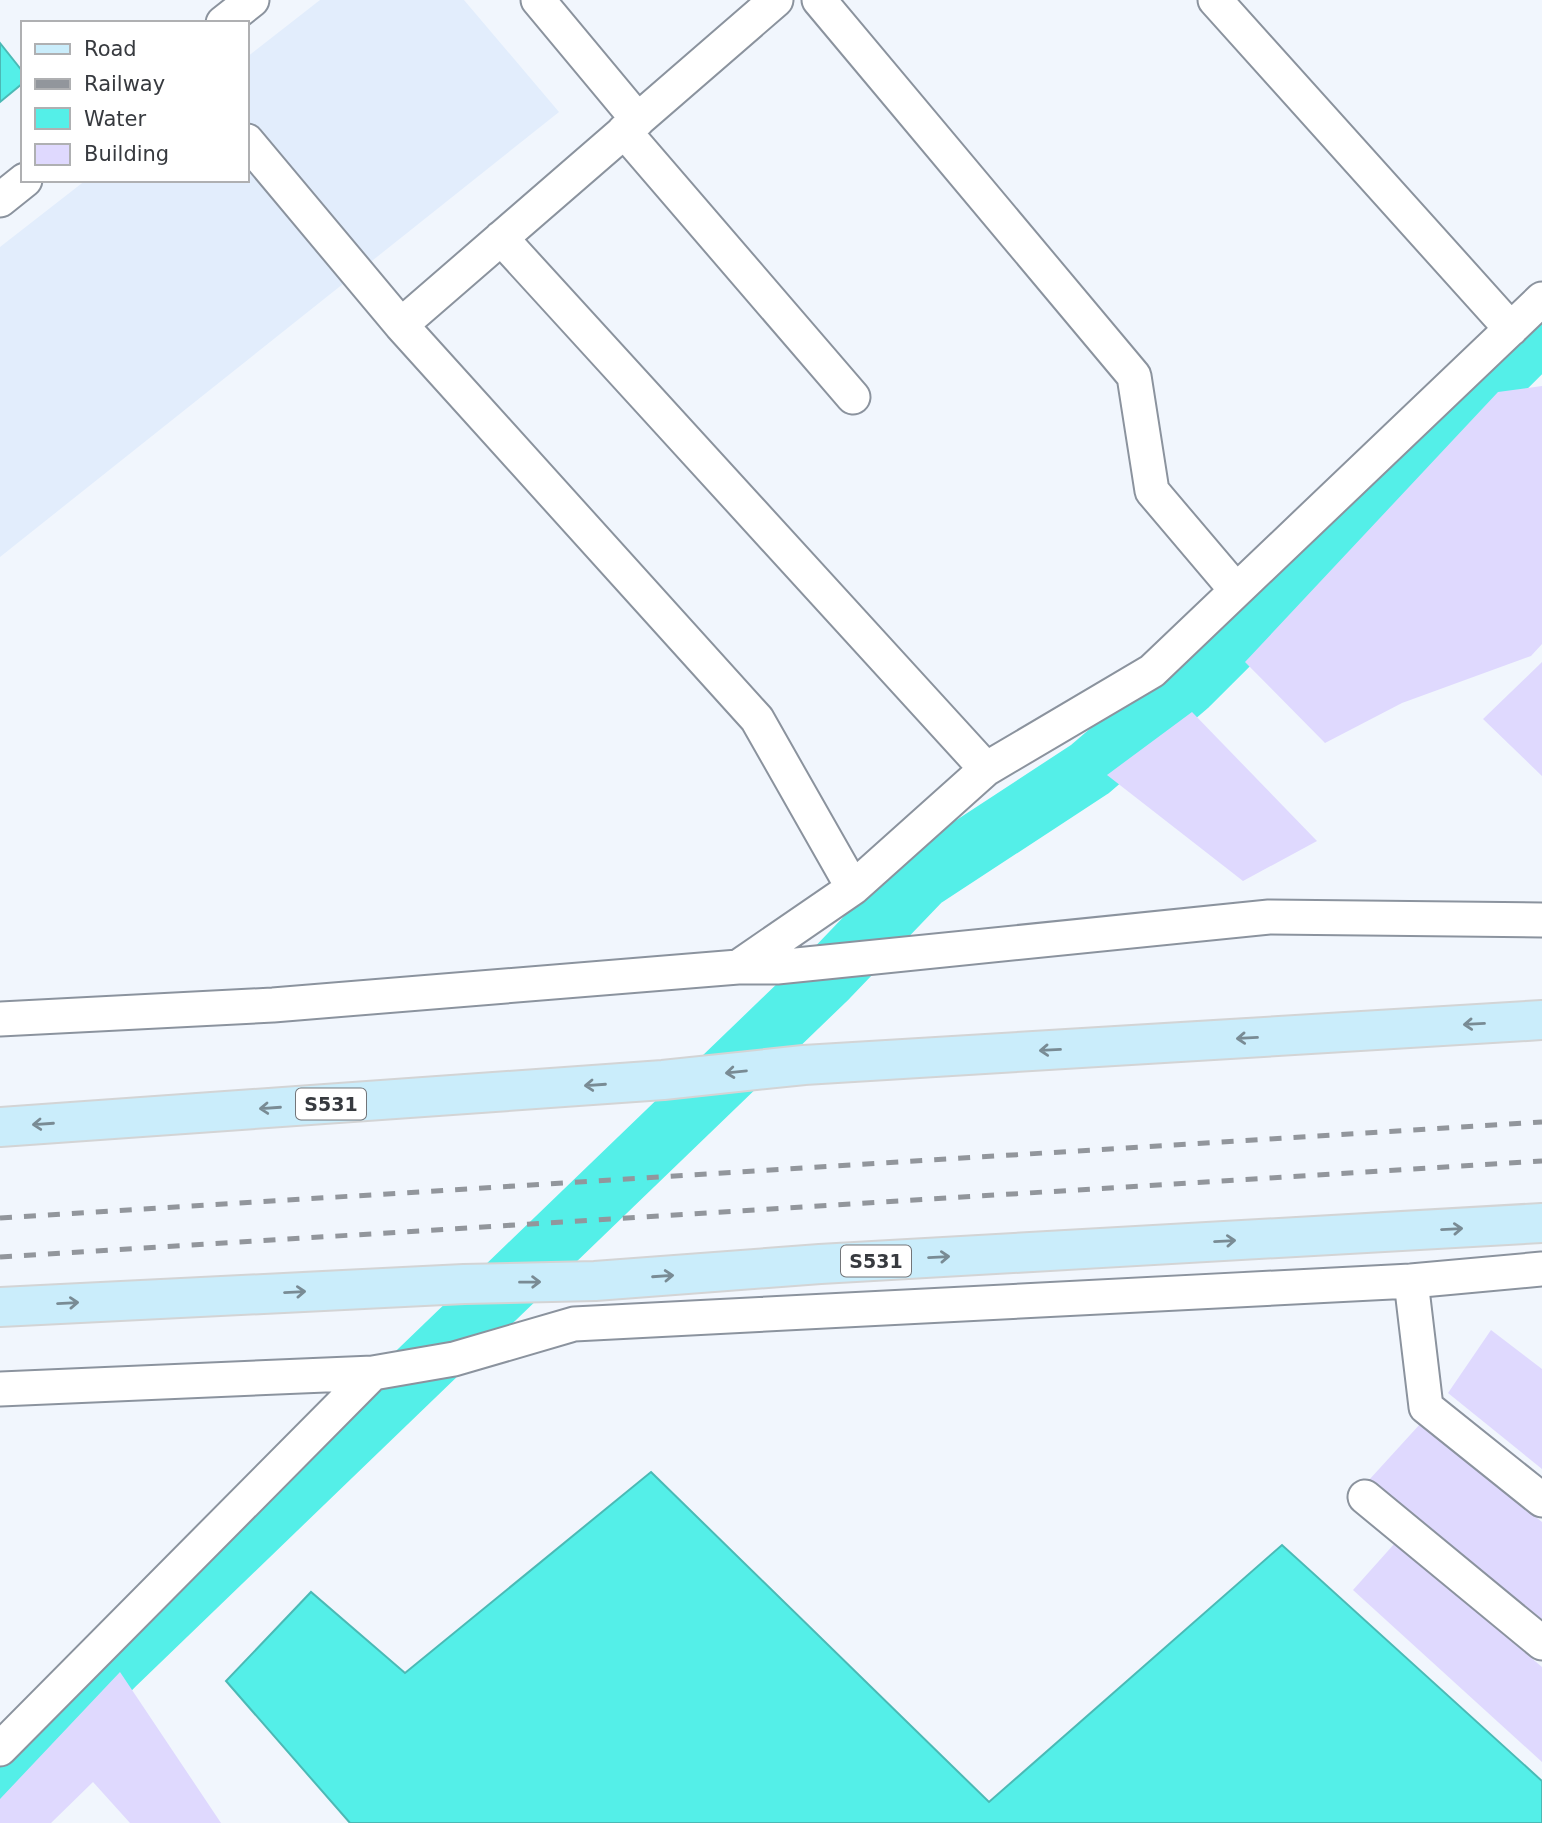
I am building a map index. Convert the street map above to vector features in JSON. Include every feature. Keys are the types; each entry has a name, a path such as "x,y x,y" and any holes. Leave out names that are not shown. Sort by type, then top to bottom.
{"main road":[{"name":"S531","path":"0,1127 663,1080 804,1065 1542,1020"},
{"name":"S531","path":"0,1307 464,1284 595,1281 820,1264 1542,1223"}],"street":[{"path":"226,21 252,0"},
{"path":"538,0 631,126 853,397"},
{"path":"401,325 776,0"},
{"path":"819,0 1134,376 1152,491 1236,590"},
{"path":"1215,0 1511,329"},
{"path":"248,142 401,325 757,719 853,888"},
{"path":"0,200 22,182"},
{"path":"501,238 986,769"},
{"path":"738,967 853,888 986,769 1152,671 1542,299"},
{"path":"0,1019 273,1005 738,967 777,967 1269,916 1542,920"},
{"path":"0,1389 381,1371 454,1359 574,1324 1411,1281 1542,1269"},
{"path":"1411,1281 1426,1407 1542,1500"},
{"path":"0,1749 381,1371"},
{"path":"1365,1497 1542,1643"}],"shaded area":[{"path":"320,0 464,0 559,112 0,557 0,247 83,182 248,182 248,56"}],"water":[{"path":"0,43 21,69 21,85 0,102"},
{"path":"651,1472 989,1802 1282,1545 1542,1781 1542,1823 350,1823 226,1681 311,1592 405,1673"}],"building":[{"path":"1542,386 1542,644 1531,656 1402,703 1325,743 1245,662 1498,392"},
{"path":"1542,662 1542,776 1483,719"},
{"path":"1192,712 1317,841 1243,881 1107,775"},
{"path":"1491,1330 1542,1369 1542,1469 1448,1393"},
{"path":"1421,1423 1542,1522 1542,1624 1369,1480"},
{"path":"1395,1543 1542,1667 1542,1762 1353,1590"},
{"path":"120,1672 221,1823 130,1823 93,1782 51,1823 0,1823 0,1799"}],"waterway":[{"path":"0,1782 115,1664 828,977 922,879 1090,769 1189,684 1542,331"}],"railway":[{"path":"0,1218 1542,1122"},
{"path":"0,1257 1542,1161"}]}
